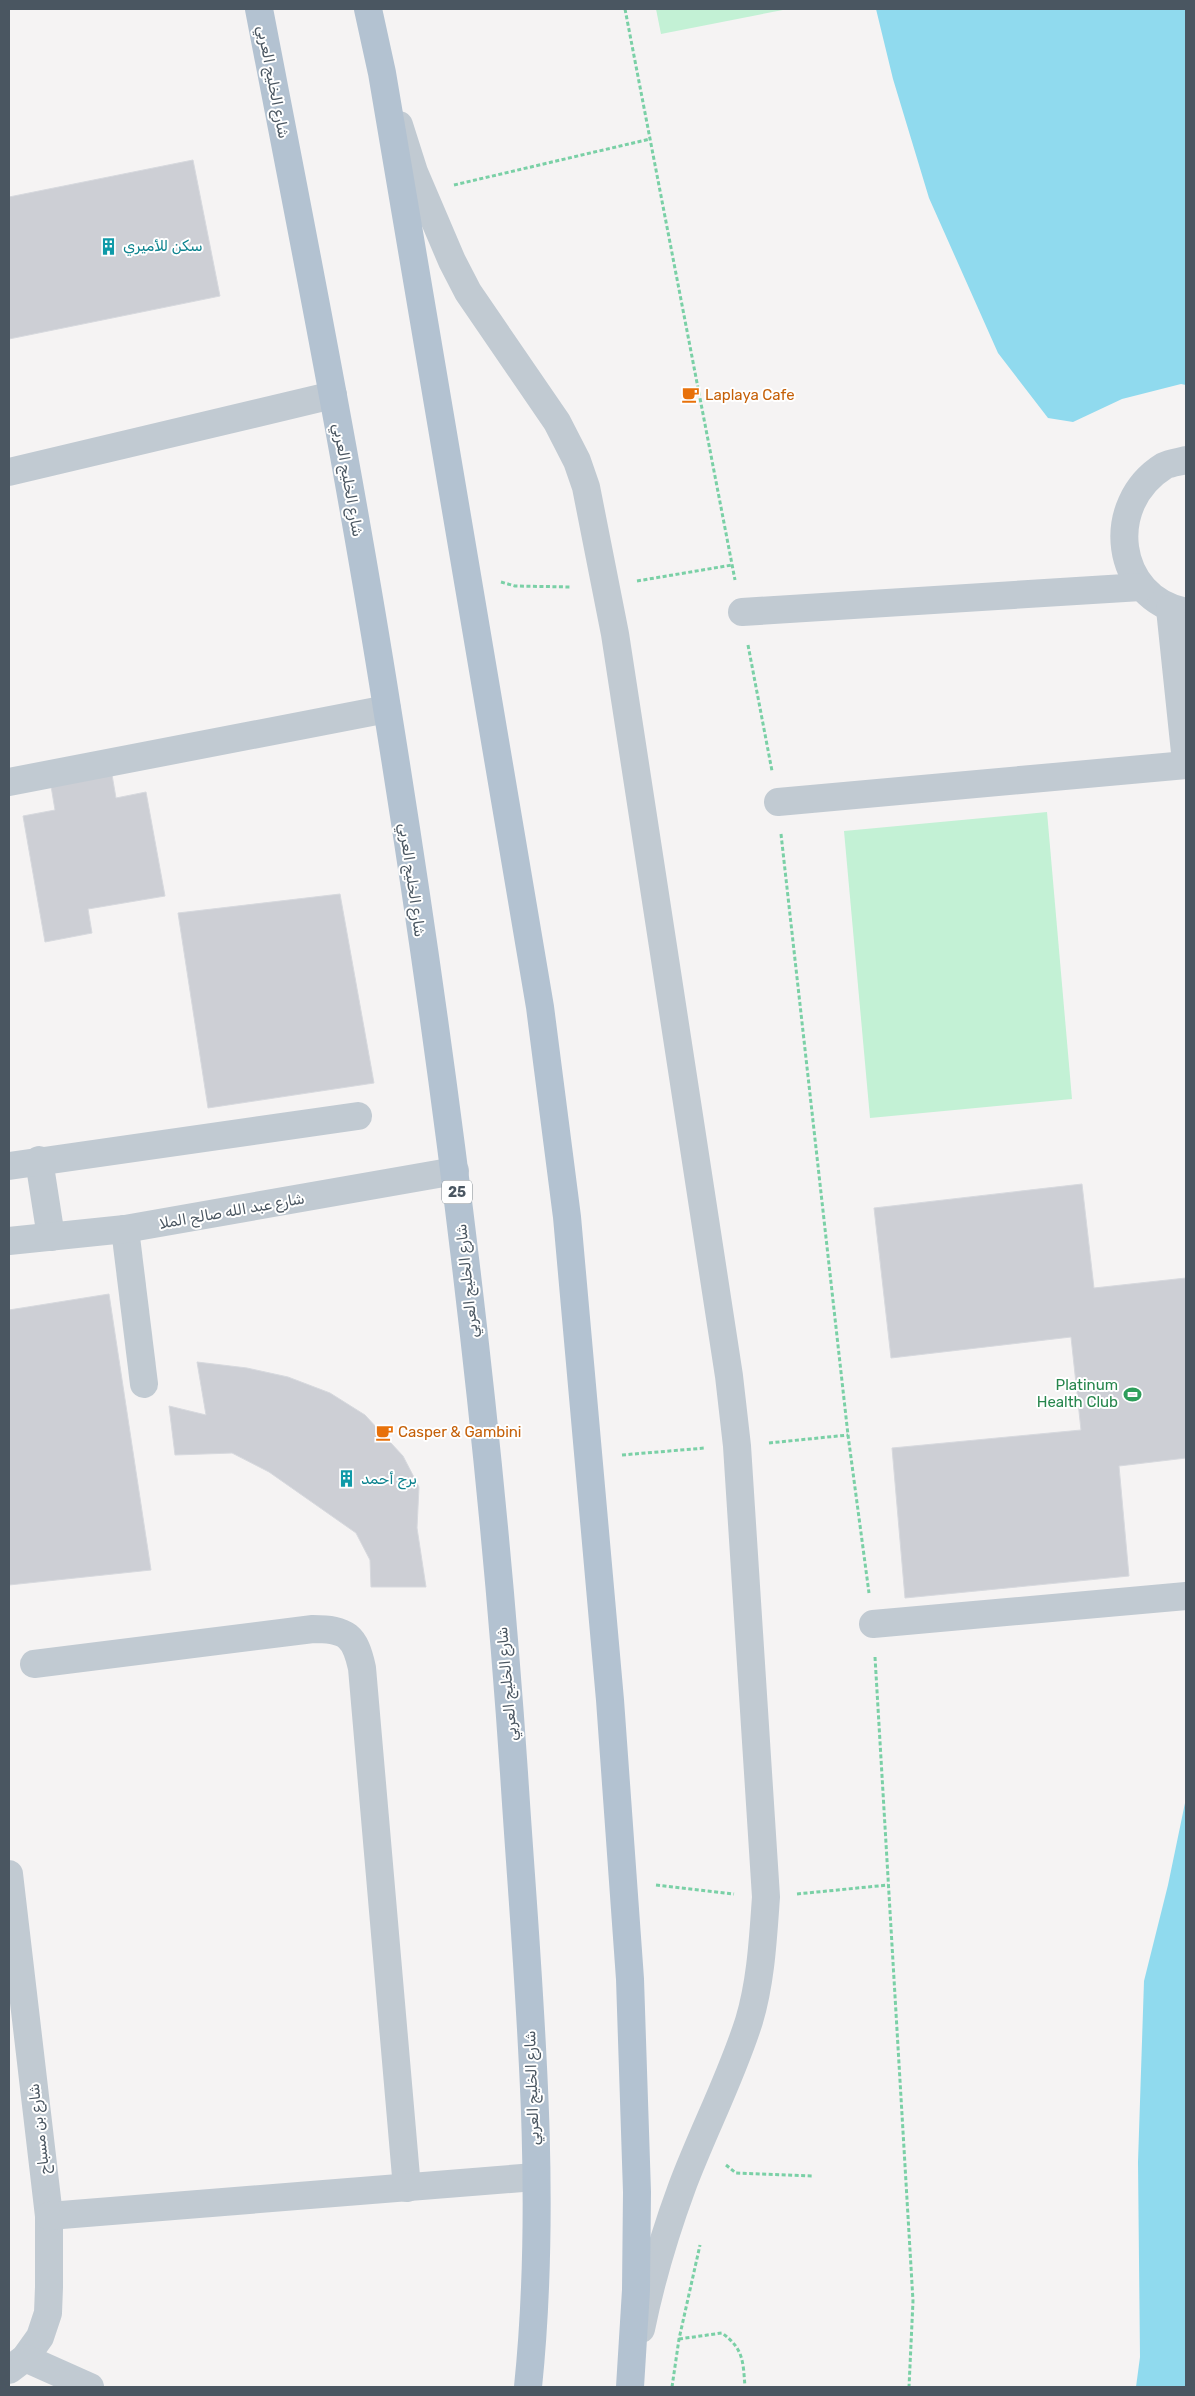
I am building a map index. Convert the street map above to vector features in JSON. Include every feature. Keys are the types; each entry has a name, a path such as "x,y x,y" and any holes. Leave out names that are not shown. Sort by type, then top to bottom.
{"main road":[{"name":"شارع الخليج العربي","path":"259,9 333,395 387,709 455,1171 493,1525 510,1708 534,2083 536,2256 528,2387"},
{"path":"368,9 382,73 540,1007 567,1217 587,1458 594,1505 630,1979 637,2192 636,2290 630,2387"}],"street":[{"path":"382,73 423,193 452,262 468,292 557,422 577,461 586,487 615,634 729,1376 740,1482 766,1897 758,1981 749,2021 682,2186 654,2274 630,2387"},
{"path":"9,472 333,395"},
{"path":"778,802 1186,763 1178,610 1141,587 1125,556 1124,521 1138,488 1165,466 1186,460"},
{"path":"742,612 1141,587"},
{"path":"9,782 387,709"},
{"path":"9,1166 39,1160 358,1116"},
{"path":"39,1160 51,1237"},
{"name":"شارع عبد الله صالح الملا","path":"9,1241 125,1229 455,1171"},
{"path":"125,1229 144,1384"},
{"path":"873,1624 1186,1596"},
{"path":"34,1664 313,1629 332,1629 348,1635 358,1648 362,1668 407,2188"},
{"name":"شارع بن مسباح","path":"9,1874 49,2216 48,2313 40,2337 17,2364"},
{"path":"49,2216 535,2177"},
{"path":"17,2364 90,2387"}],"path":[{"path":"625,9 778,802 848,1435 873,1624 912,2301 909,2387"},
{"path":"423,193 650,139"},
{"path":"700,2144 736,2173 814,2176"},
{"path":"672,2387 679,2339 700,2244"},
{"path":"679,2339 722,2333 734,2342 742,2358 744,2387"}],"green space":[{"path":"656,9 788,9 661,34"},
{"path":"1047,812 1072,1099 870,1118 844,831"}],"water":[{"path":"876,9 1186,9 1186,385 1181,384 1122,399 1073,422 1048,418 998,353 929,198 893,79"},
{"path":"1185,1803 1186,2387 1136,2387 1140,2357 1138,2162 1144,1981 1168,1885"}],"building":[{"name":"سكن للأميري","path":"193,160 220,296 9,339 9,197"},
{"path":"111,769 116,798 146,792 165,896 88,909 92,933 45,942 23,816 55,810 50,780"},
{"path":"340,894 374,1083 208,1108 178,913"},
{"name":"Platinum Health Club","path":"1082,1184 1094,1288 1186,1278 1186,1458 1119,1466 1129,1576 905,1598 892,1448 1081,1430 1071,1337 891,1358 874,1208"},
{"path":"109,1294 151,1570 9,1585 9,1310"},
{"name":"برج أحمد","path":"197,1362 247,1368 288,1377 330,1393 365,1415 403,1456 419,1487 417,1528 426,1587 371,1587 370,1560 356,1533 269,1472 232,1453 175,1455 169,1406 206,1415"}],"place":[{"name":"سكن للأميري","path":"109,246"},
{"name":"Laplaya Cafe","path":"691,395"},
{"name":"Platinum Health Club","path":"1132,1394"},
{"name":"Casper & Gambini","path":"384,1432"},
{"name":"برج أحمد","path":"347,1479"}]}
